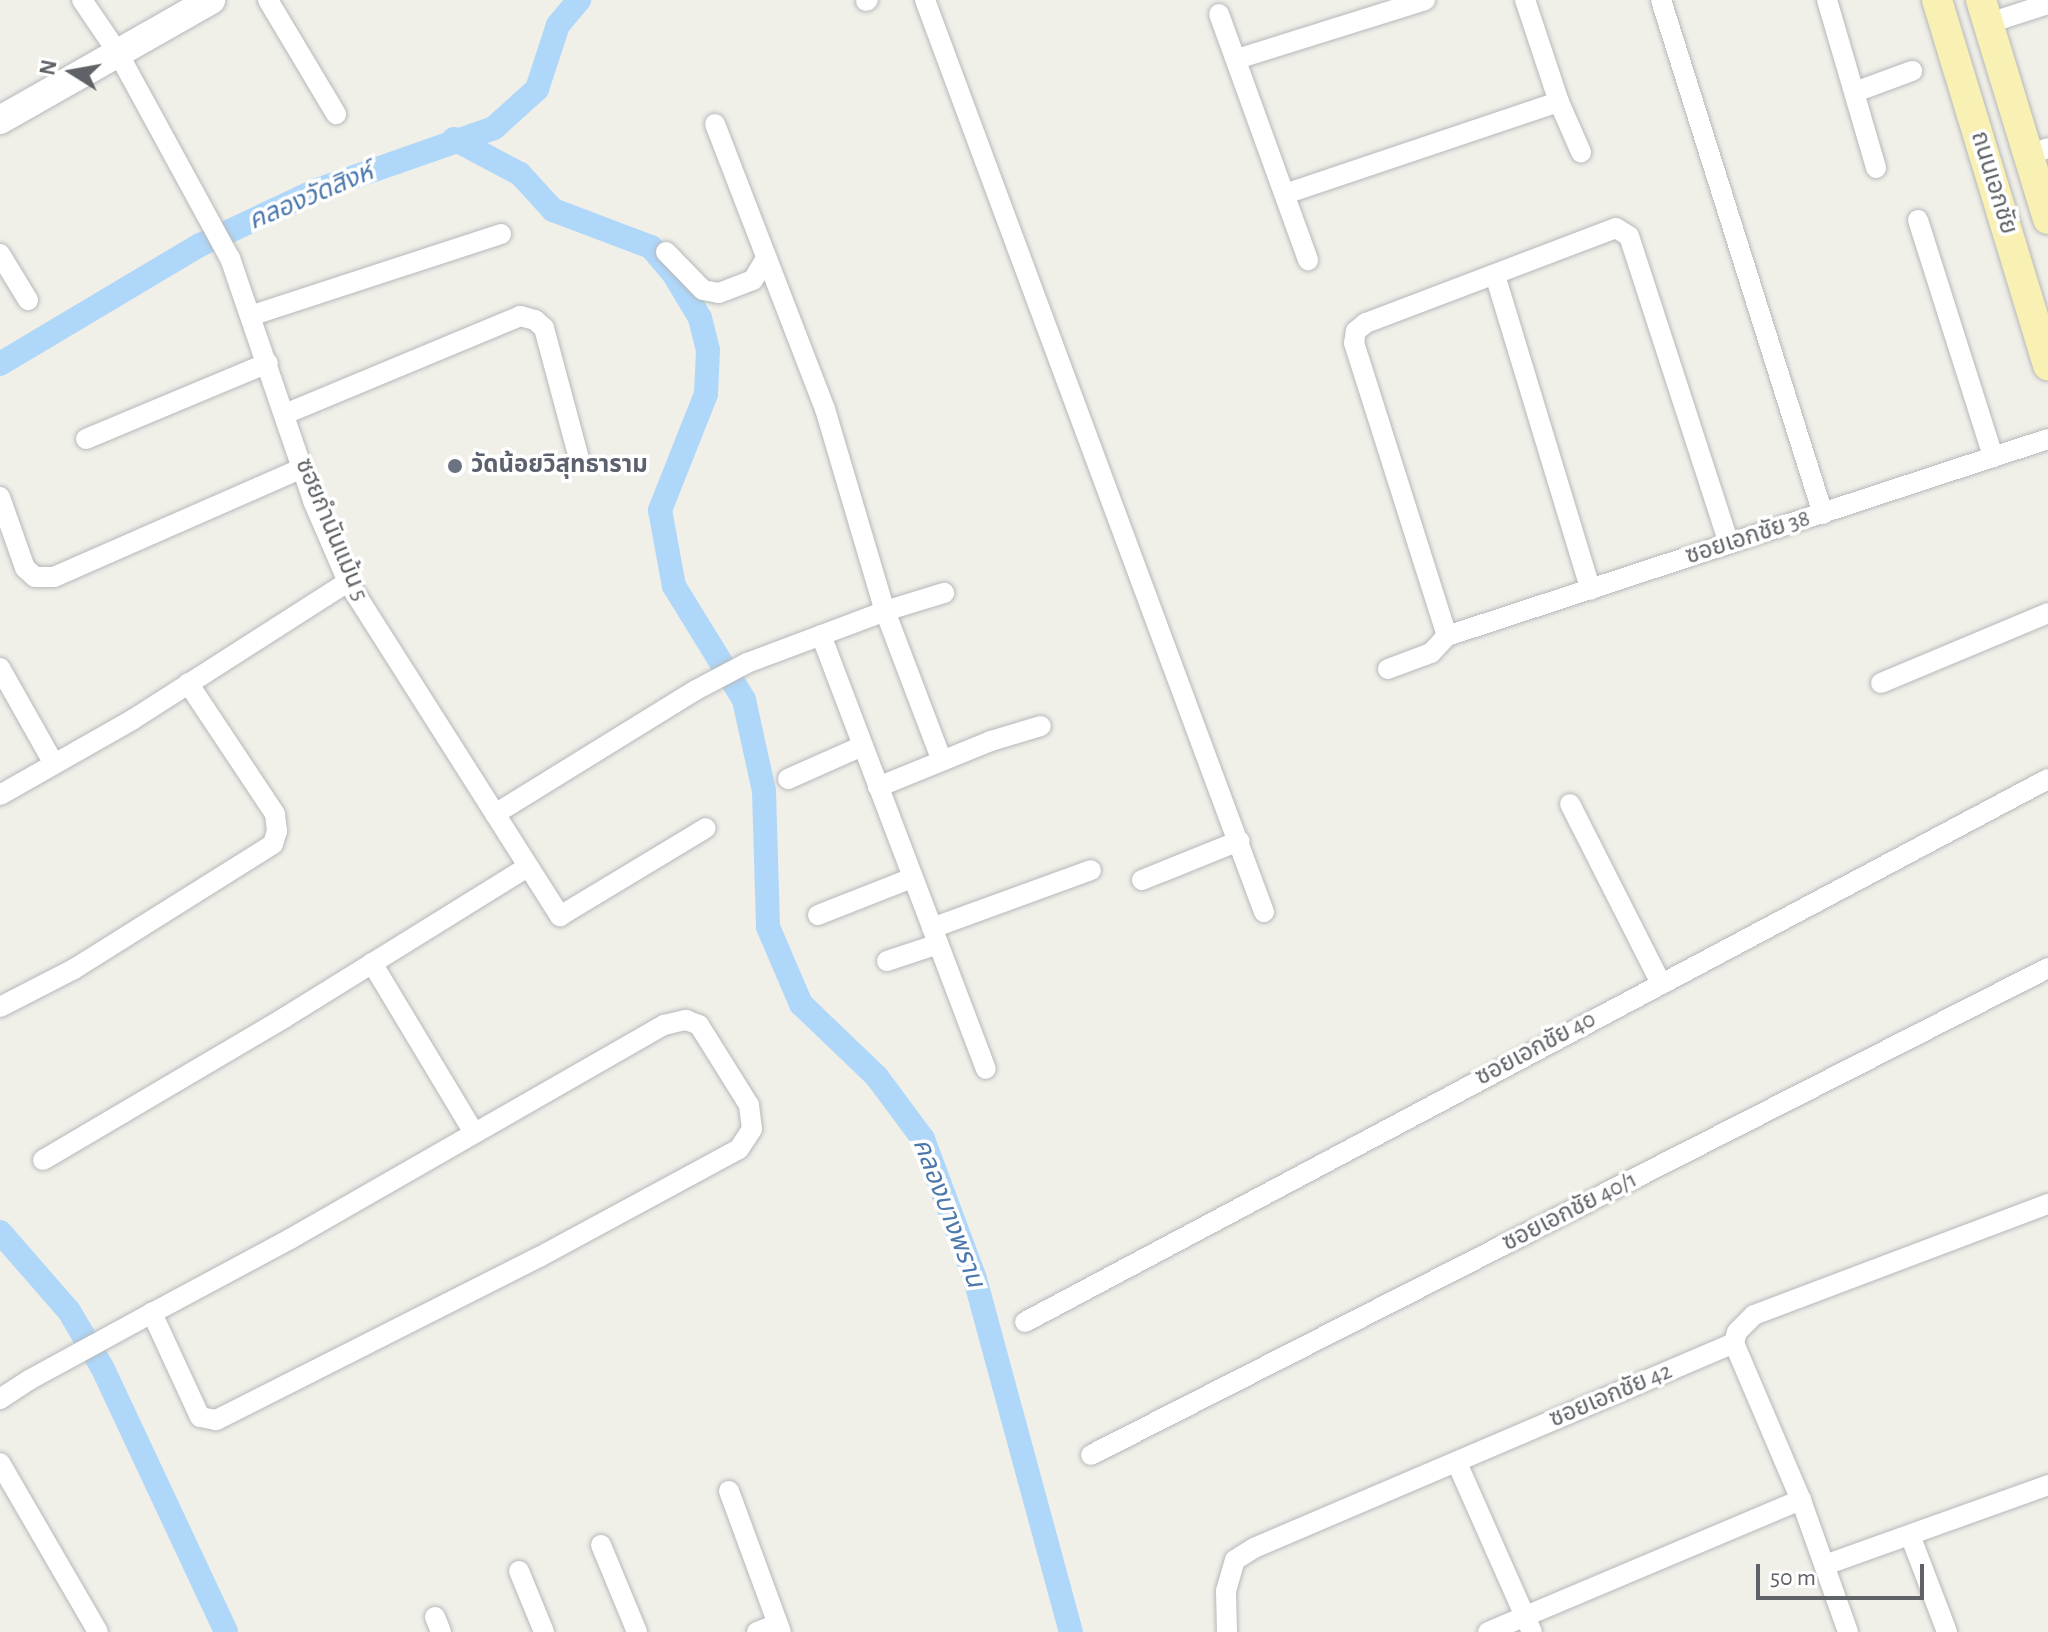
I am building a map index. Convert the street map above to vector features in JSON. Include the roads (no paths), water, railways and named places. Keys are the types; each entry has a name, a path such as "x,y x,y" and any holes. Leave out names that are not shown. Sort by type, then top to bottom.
{"main road":[{"name":"ถนนเอกชัย","path":"1937,0 2048,365"},
{"name":"ถนนเอกชัย","path":"1985,12 2016,110 2038,151 2048,219"},
{"path":"1975,123 2016,110"}],"street":[{"name":"ซฮยกำนันแม้น 5","path":"82,0 118,53 230,258 253,315 302,468 348,582 526,868 560,916 706,828"},
{"path":"0,120 211,0"},
{"path":"268,0 336,114"},
{"path":"925,0 1264,912"},
{"path":"1237,59 1425,0"},
{"path":"1661,0 1823,514"},
{"path":"1827,0 1876,168"},
{"path":"1530,1 1559,102 1581,152"},
{"path":"1985,12 2048,4"},
{"path":"1219,14 1308,260"},
{"path":"1855,92 1912,71"},
{"path":"1285,194 1559,102"},
{"path":"715,124 825,409 885,611 942,761"},
{"path":"1918,220 1993,457"},
{"path":"1447,636 1354,343 1356,331 1366,323 1616,228 1623,229 1629,236 1729,543"},
{"path":"253,315 501,234"},
{"path":"666,252 703,290 719,293 753,280 766,258"},
{"path":"0,254 28,300"},
{"path":"1495,275 1591,590"},
{"path":"285,414 520,316 535,320 544,328 579,459"},
{"path":"86,439 268,363"},
{"name":"ซอยเอกชัย 38","path":"1388,669 1431,653 1447,636 2048,439"},
{"path":"0,497 25,568 35,577 54,577 302,468"},
{"path":"0,795 188,683 348,582"},
{"path":"495,814 696,690 747,663 885,611 944,593"},
{"path":"1881,683 2048,613"},
{"path":"821,635 986,1069"},
{"path":"0,668 54,764"},
{"path":"0,1007 74,969 273,844 277,831 275,814 188,683"},
{"path":"878,787 1041,726"},
{"path":"788,779 862,746"},
{"name":"ซอยเอกชัย 40","path":"1025,1322 2048,779"},
{"path":"1570,804 1661,983"},
{"path":"1142,880 1239,841"},
{"path":"43,1160 526,868"},
{"path":"887,961 935,936 1091,870"},
{"path":"818,915 912,878"},
{"path":"372,963 473,1131"},
{"name":"ซอยเอกชัย 40/1","path":"1091,1455 2048,968"},
{"path":"0,1399 29,1380 152,1313 290,1239 473,1131 664,1025 686,1020 699,1025 749,1105 752,1129 739,1149 539,1257 345,1352 216,1420 200,1417 152,1313"},
{"name":"ซอยเอกชัย 42","path":"1227,1632 1226,1591 1235,1560 1254,1548 1734,1343 1737,1332 1754,1315 2048,1204"},
{"path":"1734,1343 1801,1500 1848,1632"},
{"path":"0,1463 98,1632"},
{"path":"1457,1463 1528,1624"},
{"path":"1825,1565 2048,1485"},
{"path":"729,1491 779,1628 757,1632"},
{"path":"1488,1632 1528,1624 1801,1500"},
{"path":"1910,1535 1947,1632"},
{"path":"601,1545 637,1632"},
{"path":"519,1571 544,1632"}],"waterway":[{"name":"คลองวัดสิงห์","path":"0,364 200,245 317,190 494,128 537,89 558,25 579,0"},
{"name":"คลองบางพราน","path":"454,139 520,174 553,210 651,247 675,276 700,318 708,350 706,394 660,510 674,586 744,700 764,791 768,927 801,1004 877,1077 923,1139 975,1279 1071,1632"},
{"path":"0,1232 69,1311 103,1369 226,1632"}],"place":[{"name":"วัดน้อยวิสุทธาราม","path":"455,466"}]}
